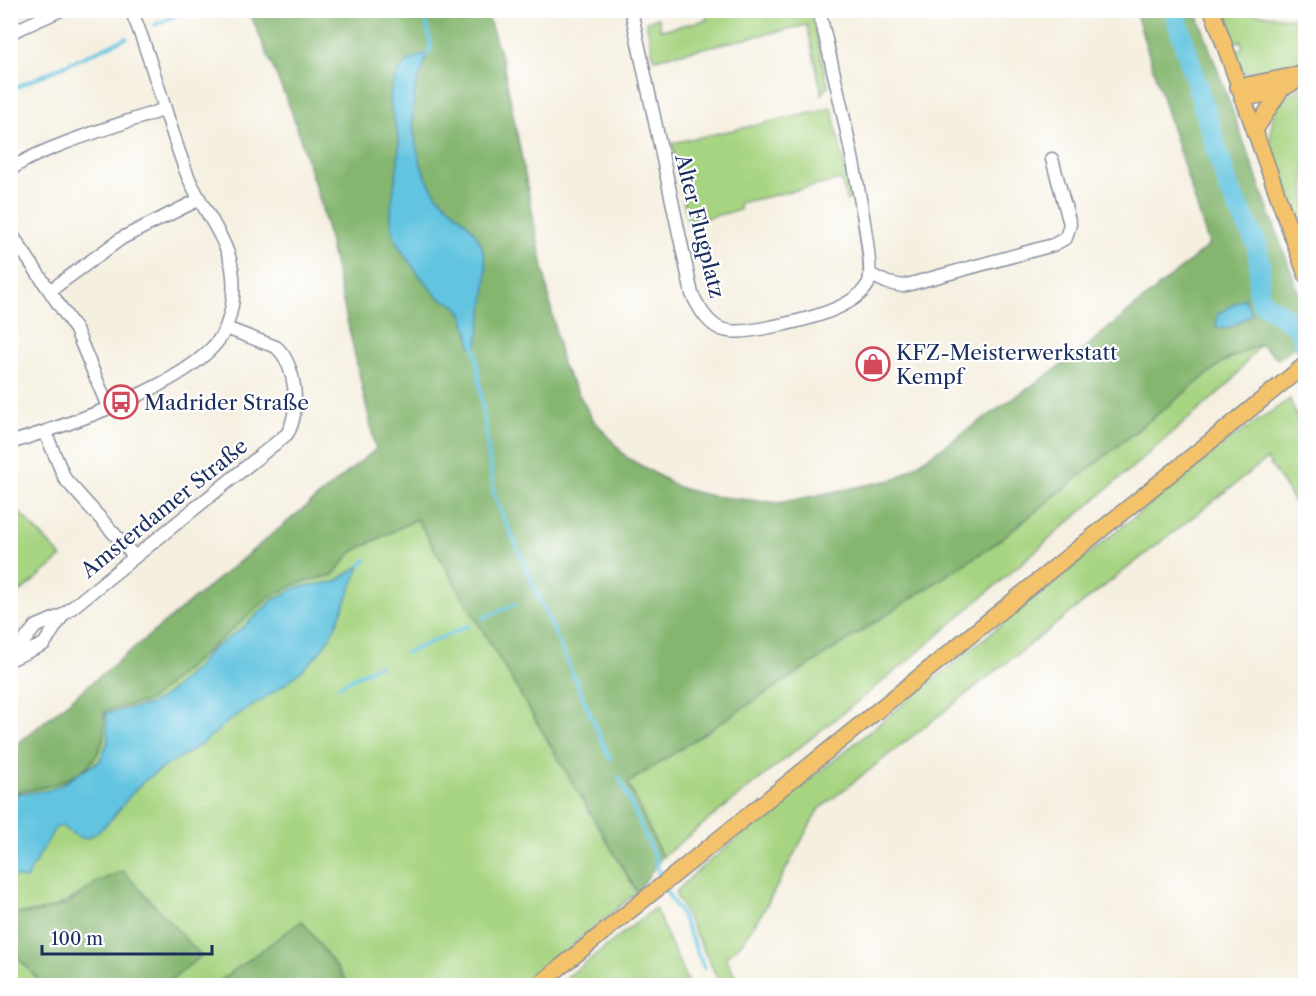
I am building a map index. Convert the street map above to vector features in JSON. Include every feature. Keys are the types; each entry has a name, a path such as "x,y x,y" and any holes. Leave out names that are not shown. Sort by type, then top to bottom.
{"main road":[{"path":"1212,10 1305,275"},
{"path":"1240,92 1305,74"},
{"path":"1240,92 1262,96 1280,91 1305,74"},
{"path":"1254,132 1280,91"},
{"path":"537,986 1305,364"}],"street":[{"path":"10,33 61,10"},
{"path":"10,444 108,407 175,377 201,360 226,328 234,298 232,268 227,252 198,200 131,10"},
{"name":"Alter Flugplatz","path":"632,10 692,294 704,318 735,334 790,324 845,303 868,285 871,275"},
{"path":"819,10 861,205 870,254 871,275 888,283 903,286 1053,245 1066,238 1070,224 1052,159"},
{"path":"10,171 16,165 40,153 165,109"},
{"path":"51,290 122,238 198,200"},
{"path":"10,232 76,330 108,407"},
{"name":"Amsterdamer Straße","path":"11,659 35,627 63,615 287,434 294,424 296,414 289,364 283,352 276,347 226,328"},
{"path":"45,432 65,478 135,557"},
{"name":"Amsterdamer Straße","path":"11,659 44,644 63,615"}],"green space":[{"path":"249,11 486,11 503,63 562,364 592,418 626,457 680,488 711,496 779,503 896,479 1075,356 1209,245 1135,11 1196,11 1305,310 1305,338 1278,359 1260,344 1223,362 992,546 628,783 662,857 637,892 417,519 352,552 333,575 298,583 270,597 149,701 104,711 103,739 91,762 69,778 43,787 17,791 11,799 11,749 376,449 321,204 291,110"},
{"path":"706,11 745,11 754,15 773,11 811,11 828,87 822,94 807,25 654,59 646,21 658,18 661,30 707,20"},
{"path":"1231,11 1305,20 1305,64 1271,73 1245,73 1236,58 1237,51 1243,47 1241,41 1233,43 1228,39 1221,19"},
{"path":"1305,85 1305,254 1285,201 1271,141 1272,123 1279,103"},
{"path":"829,107 832,109 851,197 847,201 841,180 739,203 740,210 688,222 672,143 826,110"},
{"path":"1260,344 1230,383 908,661 662,857 628,783 992,546 1223,362"},
{"path":"1290,399 1305,441 1305,519 1267,459 818,810 764,910 741,944 725,958 741,985 721,985 675,893 696,872 1229,440"},
{"path":"15,508 62,557 13,598 10,595 10,513"},
{"path":"417,519 637,892 523,986 164,985 200,956 99,881 58,906 11,914 11,799 17,791 56,783 81,771 99,752 104,736 104,711 149,701 270,597 298,583 333,575 352,552"},
{"path":"123,871 201,956 164,985 44,985 11,951 11,914 38,912 67,904 99,881"},
{"path":"655,908 687,981 678,986 557,985"},
{"path":"302,921 350,985 214,985"},
{"path":"11,951 44,985 11,985"}],"water":[{"path":"427,54 413,102 414,130 419,158 437,195 476,235 486,266 485,293 477,346 471,347 461,312 456,306 439,297 417,272 397,243 391,219 399,145 390,98 391,91 403,66"},
{"path":"1244,298 1252,314 1222,329 1216,326 1218,314"},
{"path":"361,565 327,642 301,671 233,718 202,744 147,779 97,832 82,838 61,826 55,828 26,879 11,876 11,806 18,793 55,788 99,762 108,742 106,713 150,705 166,695 195,669 209,652 242,628 273,600 298,587 335,582"}],"waterway":[{"path":"155,25 187,10"},
{"path":"424,10 431,47 427,54"},
{"path":"1174,10 1229,189 1257,244 1260,267 1258,292 1262,302 1298,326 1306,347"},
{"path":"10,90 126,38"},
{"path":"475,347 494,495 610,759"},
{"path":"361,565 366,560"},
{"path":"484,618 516,604"},
{"path":"406,653 468,626"},
{"path":"338,686 379,665"},
{"path":"619,777 655,858 661,882"},
{"path":"664,888 682,916 704,968"}],"place":[{"name":"KFZ-Meisterwerkstatt Kempf","path":"873,364"},
{"name":"Madrider Straße","path":"121,402"}]}
